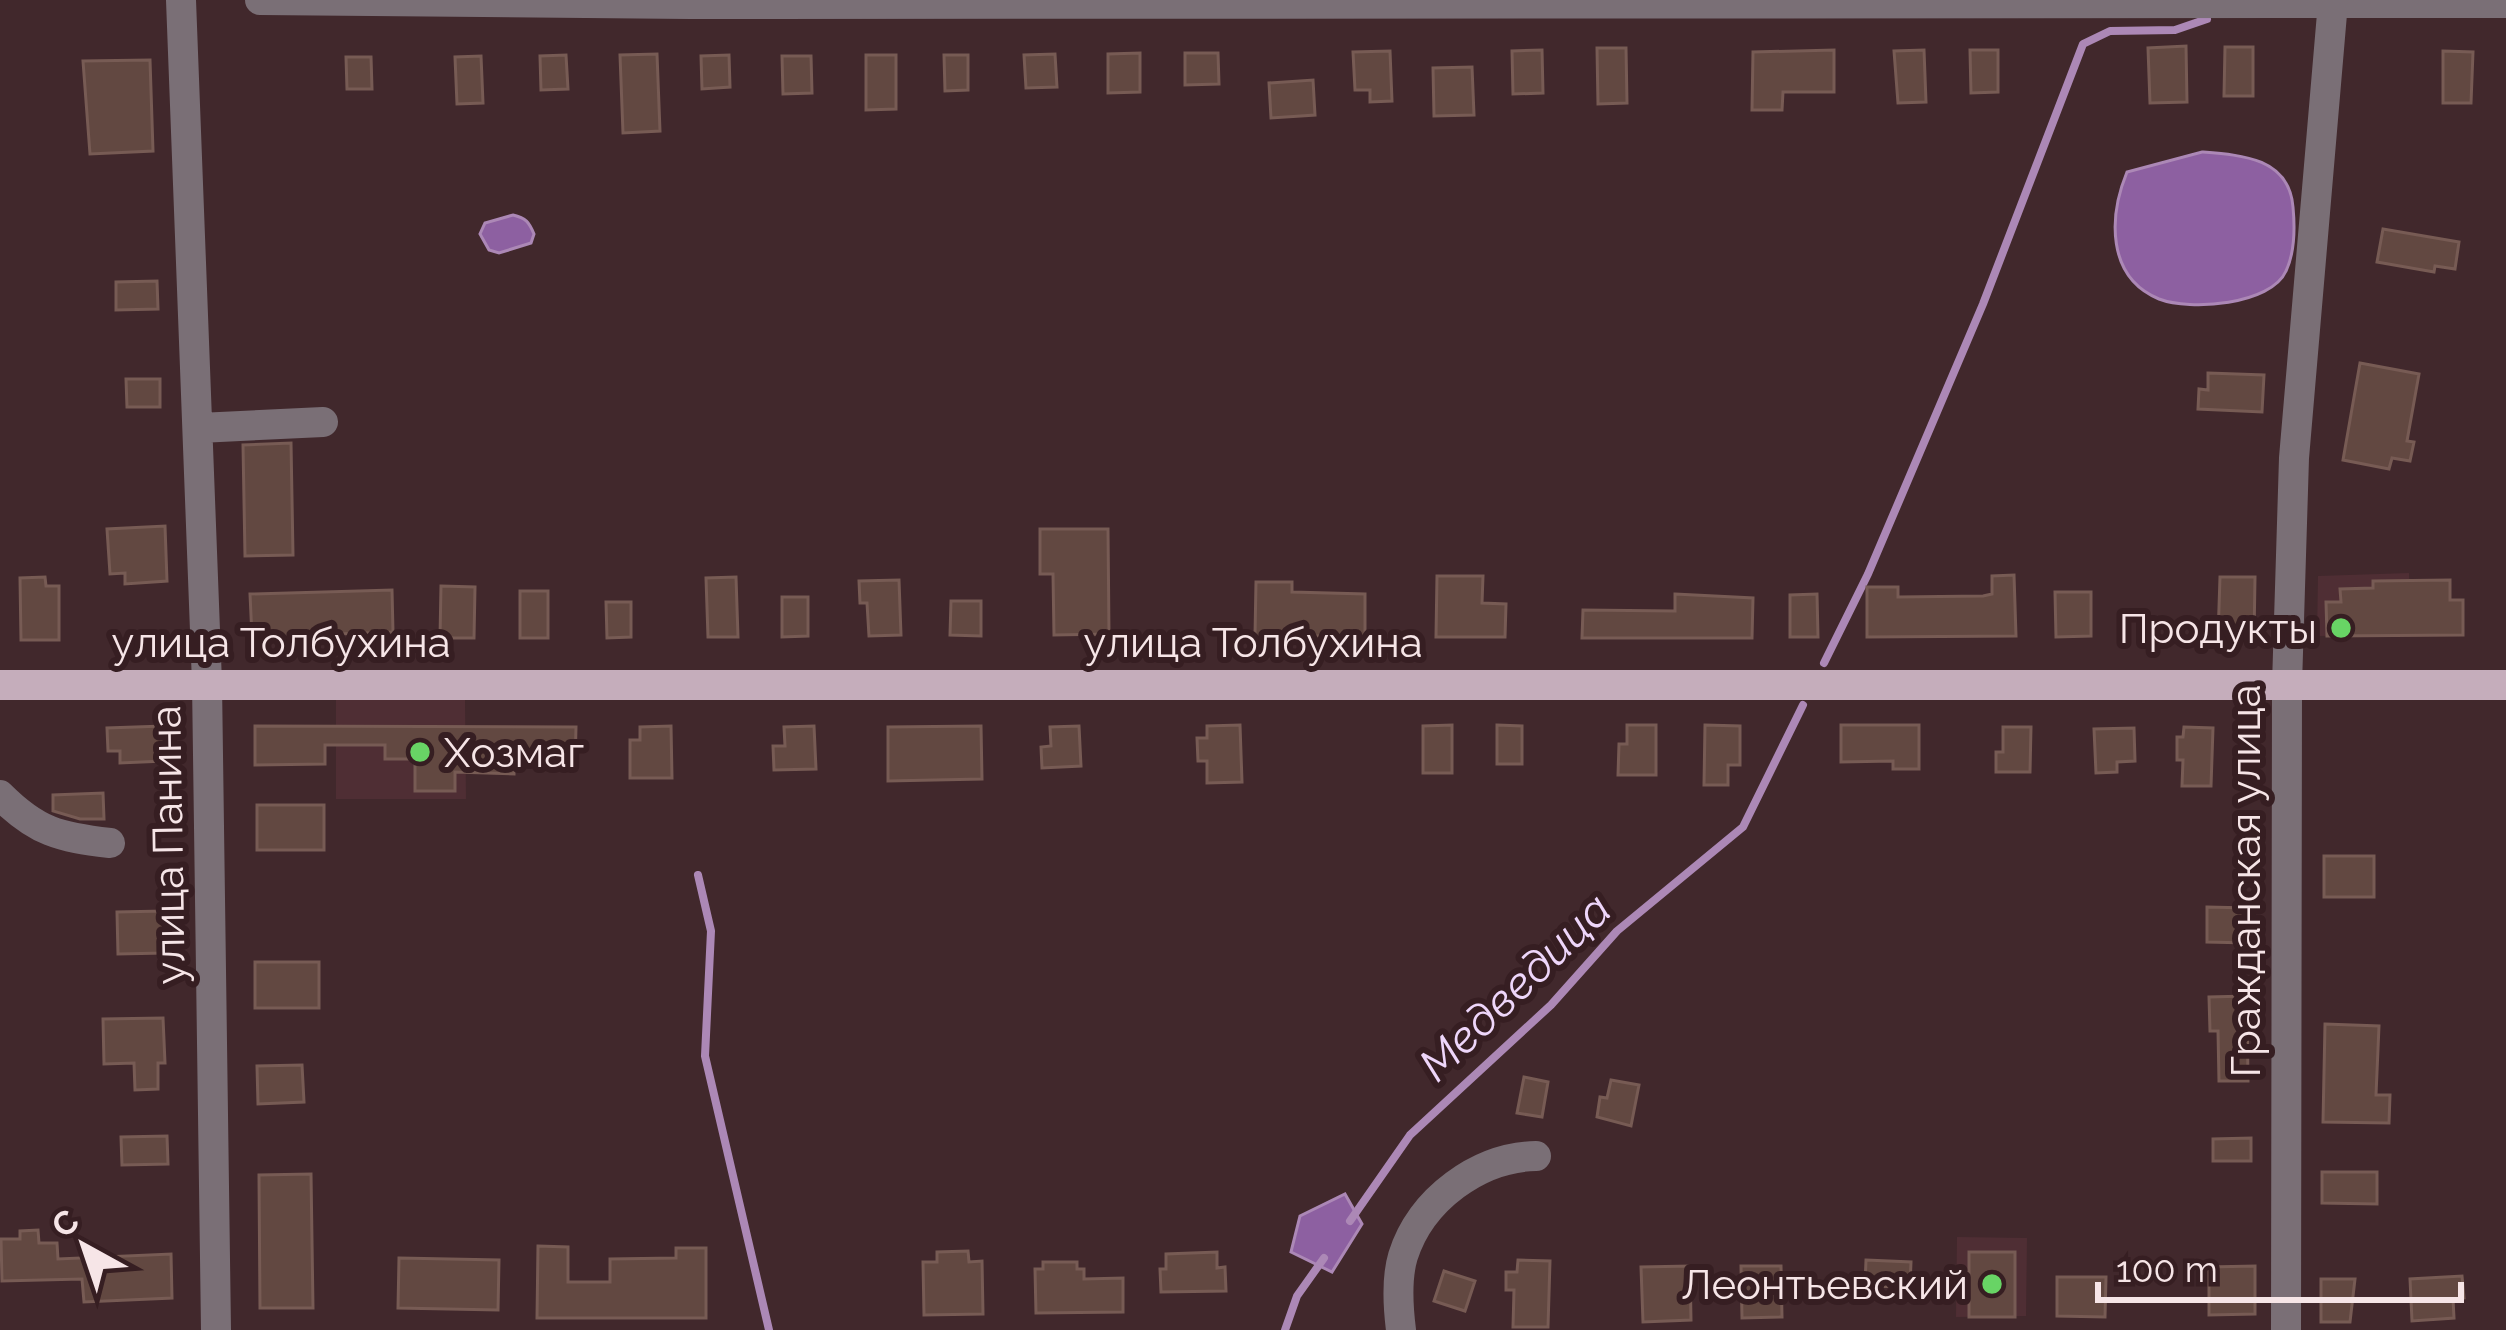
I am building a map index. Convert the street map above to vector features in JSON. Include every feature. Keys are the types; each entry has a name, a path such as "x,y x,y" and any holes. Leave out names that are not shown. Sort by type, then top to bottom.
{"main road":[{"name":"улица Толбухина","path":"0,685 2506,685"}],"street":[{"name":"улица Панина","path":"181,0 207,683 216,1330"},
{"path":"260,0 2506,3"},
{"name":"Гражданская улица","path":"2286,1330 2287,685 2294,458 2332,2"},
{"path":"199,428 323,422"},
{"path":"0,795 39,829 110,843"},
{"path":"1401,1330 1397,1303 1403,1256 1423,1218 1480,1166 1510,1156 1536,1156"}],"shaded area":[{"path":"2202,152 2261,162 2283,178 2293,207 2291,256 2278,282 2247,298 2173,303 2142,289 2129,276 2116,244 2117,207 2127,172"},
{"path":"513,215 529,224 534,234 531,243 499,253 489,250 480,234 485,223"},
{"path":"2409,573 2411,635 2317,636 2318,576"},
{"path":"336,699 465,699 466,799 336,799"},
{"path":"1345,1194 1362,1224 1332,1272 1291,1252 1300,1216"},
{"path":"1957,1237 2027,1238 2026,1316 1956,1317"}],"building":[{"path":"2186,46 2187,102 2150,103 2148,48"},
{"path":"2225,47 2253,47 2253,96 2224,96"},
{"path":"1597,48 1626,48 1627,103 1598,104"},
{"path":"1542,50 1543,93 1513,94 1512,51"},
{"path":"1834,50 1834,92 1783,92 1782,110 1752,110 1753,52"},
{"path":"1924,50 1926,102 1898,103 1894,51"},
{"path":"1970,50 1998,50 1998,92 1971,93"},
{"path":"1390,51 1392,101 1370,102 1370,90 1355,90 1353,52"},
{"path":"2443,51 2473,52 2471,103 2443,103"},
{"path":"1140,53 1140,92 1108,93 1108,54"},
{"path":"1185,53 1218,53 1219,84 1185,85"},
{"path":"657,54 660,131 623,133 620,55"},
{"path":"1055,54 1057,87 1026,88 1024,55"},
{"path":"566,55 568,89 541,90 540,56"},
{"path":"729,55 730,87 702,89 701,56"},
{"path":"866,55 896,55 896,109 866,110"},
{"path":"944,55 968,55 968,90 945,91"},
{"path":"481,56 483,103 457,104 455,57"},
{"path":"782,56 811,56 812,93 783,94"},
{"path":"346,57 371,57 372,89 347,89"},
{"path":"150,60 153,151 90,154 83,61"},
{"path":"1472,67 1474,115 1434,116 1433,68"},
{"path":"1313,80 1315,115 1271,118 1269,83"},
{"path":"2383,229 2459,242 2455,269 2435,266 2434,272 2377,262"},
{"path":"157,281 158,309 116,310 116,282"},
{"path":"2360,363 2419,374 2407,441 2414,442 2410,461 2392,458 2389,469 2343,460"},
{"path":"2208,373 2264,375 2262,412 2198,409 2199,389 2208,390"},
{"path":"126,379 160,379 160,407 127,407"},
{"path":"291,443 293,555 245,556 243,445"},
{"path":"165,526 167,581 125,584 125,573 110,574 107,529"},
{"path":"1040,529 1108,529 1109,634 1054,635 1053,574 1040,574"},
{"path":"2014,575 2016,636 1867,637 1867,587 1898,587 1898,597 1983,596 1992,594 1992,576"},
{"path":"1437,576 1483,576 1482,603 1506,604 1505,637 1436,637"},
{"path":"45,577 46,586 59,586 59,640 21,640 20,578"},
{"path":"736,577 738,637 708,637 706,578"},
{"path":"2220,577 2255,577 2254,638 2218,638"},
{"path":"899,580 901,635 869,636 867,603 860,603 859,581"},
{"path":"2450,580 2450,600 2463,600 2463,635 2327,636 2326,602 2341,602 2340,589 2373,588 2373,581"},
{"path":"1256,582 1292,582 1292,592 1365,594 1365,636 1255,636"},
{"path":"441,586 475,587 474,638 440,638"},
{"path":"392,590 393,632 252,637 250,594"},
{"path":"520,591 548,591 548,638 520,638"},
{"path":"2055,592 2091,592 2091,636 2056,637"},
{"path":"1675,594 1753,598 1752,638 1582,638 1583,610 1675,611"},
{"path":"1817,594 1818,637 1790,637 1790,595"},
{"path":"782,597 808,597 808,636 782,637"},
{"path":"951,601 981,601 981,636 950,635"},
{"path":"606,602 631,602 631,637 607,638"},
{"path":"1240,725 1242,782 1207,783 1207,761 1198,761 1197,738 1207,738 1207,726"},
{"path":"1452,725 1452,773 1423,773 1423,726"},
{"path":"1497,725 1522,726 1522,764 1497,764"},
{"path":"1627,725 1656,725 1656,775 1618,775 1619,744 1627,744"},
{"path":"1705,725 1740,726 1740,765 1728,765 1728,785 1704,785"},
{"path":"1841,725 1919,725 1919,769 1893,769 1893,761 1841,762"},
{"path":"163,726 164,761 120,763 120,751 108,751 107,728"},
{"path":"255,726 576,727 575,766 514,765 514,774 455,772 455,791 415,791 415,759 385,759 385,745 325,745 325,764 255,765"},
{"path":"671,726 672,778 630,778 630,740 640,740 640,727"},
{"path":"814,726 816,769 774,770 773,746 785,746 784,727"},
{"path":"981,726 982,779 888,781 888,727"},
{"path":"1079,726 1081,766 1042,768 1041,747 1051,746 1050,727"},
{"path":"2003,727 2031,727 2030,772 1996,772 1996,752 2003,752"},
{"path":"2184,727 2213,728 2211,786 2182,786 2183,760 2177,760 2177,737 2183,737"},
{"path":"2134,728 2135,761 2117,762 2117,772 2096,773 2094,729"},
{"path":"103,793 104,819 80,819 53,811 53,795"},
{"path":"257,805 324,805 324,850 257,850"},
{"path":"2324,856 2374,856 2374,897 2324,897"},
{"path":"2207,907 2248,908 2248,943 2207,942"},
{"path":"164,911 164,953 118,954 117,912"},
{"path":"255,962 319,962 319,1008 255,1008"},
{"path":"2247,996 2248,1081 2219,1081 2218,1031 2210,1031 2209,997"},
{"path":"163,1018 165,1063 158,1063 158,1089 135,1090 134,1063 104,1064 103,1019"},
{"path":"2325,1024 2379,1026 2376,1095 2390,1095 2389,1123 2323,1122"},
{"path":"302,1065 304,1102 258,1104 257,1066"},
{"path":"1524,1077 1548,1082 1542,1117 1517,1113"},
{"path":"1611,1080 1639,1085 1631,1126 1597,1117 1600,1097 1607,1098"},
{"path":"167,1136 168,1164 122,1165 121,1137"},
{"path":"2251,1138 2251,1161 2213,1161 2213,1139"},
{"path":"2322,1172 2377,1172 2377,1204 2322,1203"},
{"path":"311,1174 313,1308 260,1308 259,1175"},
{"path":"38,1230 39,1243 57,1243 58,1259 171,1254 172,1298 84,1302 82,1279 2,1281 1,1239 20,1239 20,1231"},
{"path":"538,1246 568,1247 568,1282 610,1282 610,1259 676,1258 676,1248 706,1248 706,1318 537,1318"},
{"path":"968,1251 969,1262 982,1261 983,1314 924,1315 923,1262 937,1262 937,1252"},
{"path":"1217,1252 1217,1268 1225,1267 1226,1291 1161,1292 1160,1269 1166,1269 1166,1254"},
{"name":"Леонтьевский","path":"1969,1252 2015,1252 2015,1317 1969,1317"},
{"path":"399,1258 499,1260 498,1310 398,1308"},
{"path":"1518,1260 1550,1261 1548,1327 1513,1327 1514,1290 1506,1290 1506,1272 1517,1272"},
{"path":"1866,1260 1911,1262 1910,1287 1865,1286"},
{"path":"1043,1262 1077,1262 1077,1269 1084,1269 1084,1279 1123,1278 1123,1312 1036,1313 1035,1269 1043,1269"},
{"path":"1690,1266 1691,1320 1643,1322 1641,1267"},
{"path":"1741,1266 1781,1266 1782,1317 1742,1318"},
{"path":"2255,1266 2255,1314 2209,1315 2209,1267"},
{"path":"1444,1271 1475,1281 1465,1311 1434,1301"},
{"path":"2462,1276 2464,1298 2453,1299 2454,1318 2412,1321 2410,1279"},
{"path":"2057,1277 2106,1277 2105,1317 2057,1316"},
{"path":"2321,1279 2355,1279 2350,1322 2321,1322"}],"waterway":[{"name":"Медведица","path":"1824,663 1868,574 1983,304 2083,44 2110,31 2175,30 2207,19"},
{"name":"Медведица","path":"1350,1221 1410,1135 1551,1005 1617,931 1743,827 1803,705"},
{"path":"698,875 711,931 705,1056 769,1330"},
{"name":"Медведица","path":"1285,1330 1297,1296 1324,1258"}],"place":[{"name":"Продукты","path":"2341,628"},
{"name":"Хозмаг","path":"420,752"},
{"name":"Леонтьевский","path":"1992,1284"}]}
